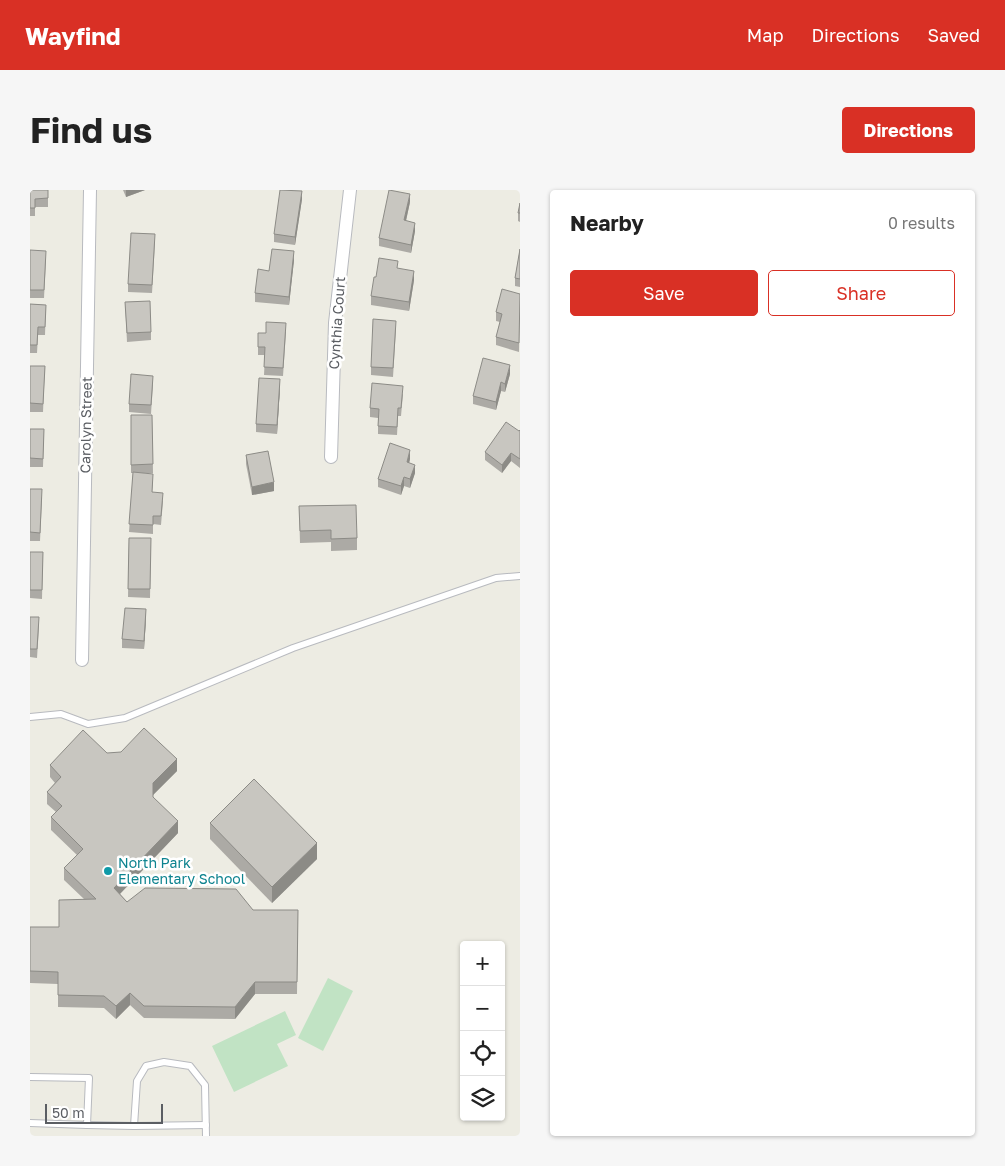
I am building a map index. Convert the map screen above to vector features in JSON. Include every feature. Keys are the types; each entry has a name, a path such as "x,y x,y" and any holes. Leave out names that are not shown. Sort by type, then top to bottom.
{"street":[{"name":"Carolyn Street","path":"82,660 90,190"},
{"name":"Cynthia Court","path":"331,457 335,323 350,190"}],"lane":[{"path":"30,717 61,714 88,724 125,718 293,648 496,578 520,576"},
{"path":"134,1126 138,1081 146,1066 164,1062 190,1066 205,1085 206,1136"},
{"path":"30,1077 89,1078 87,1125"},
{"path":"30,1123 134,1126 206,1125"}],"green space":[{"path":"328,978 353,991 323,1051 298,1038"},
{"path":"285,1011 296,1035 277,1044 288,1066 234,1092 212,1046"}],"building":[{"path":"30,190 48,190 48,198 35,199 35,208 30,208"},
{"path":"280,190 302,191 295,237 274,234"},
{"path":"389,190 410,194 404,220 415,223 411,245 379,238"},
{"path":"131,233 155,234 152,285 128,284"},
{"path":"272,249 294,251 289,297 255,293 258,269 269,271"},
{"path":"520,249 520,279 515,278"},
{"path":"30,250 46,251 44,290 30,290"},
{"path":"379,258 398,261 397,268 414,271 409,302 371,296"},
{"path":"502,289 520,294 519,343 496,337 502,314 496,312"},
{"path":"150,301 151,332 127,333 125,302"},
{"path":"30,304 46,305 45,327 38,327 37,345 30,345"},
{"path":"373,319 396,321 393,368 371,367"},
{"path":"266,322 286,323 283,368 264,367 265,347 258,347 258,333 266,333"},
{"path":"483,358 510,365 505,384 501,382 496,402 473,396"},
{"path":"30,366 45,366 43,404 30,403"},
{"path":"131,374 153,376 151,405 129,404"},
{"path":"259,378 280,379 277,425 256,424"},
{"path":"372,383 403,386 401,408 398,408 397,427 378,426 379,409 370,408"},
{"path":"131,415 152,415 153,464 131,465"},
{"path":"506,422 520,430 520,459 511,453 502,465 485,452"},
{"path":"30,429 44,429 43,459 30,458"},
{"path":"390,443 410,450 407,462 415,465 410,479 404,477 401,486 378,479"},
{"path":"268,451 274,482 252,487 246,455"},
{"path":"133,472 153,474 152,492 163,493 161,516 153,516 153,525 129,524"},
{"path":"30,489 42,489 40,533 30,532"},
{"path":"356,505 357,538 331,539 331,530 300,531 299,506"},
{"path":"129,538 151,538 150,589 128,589"},
{"path":"30,552 43,552 42,590 30,590"},
{"path":"125,608 146,609 144,641 122,639"},
{"path":"30,617 39,617 37,649 30,649"},
{"name":"North Park Elementary School","path":"144,728 177,759 153,783 153,797 178,821 114,888 127,902 145,888 236,889 253,910 298,910 297,982 255,982 235,1007 144,1006 130,993 116,1006 104,996 58,995 58,972 30,971 30,927 59,927 59,900 96,899 64,868 83,849 51,817 62,806 47,792 61,777 50,765 83,730 107,753 121,752"},
{"path":"254,779 317,843 272,887 210,823"}],"place":[{"name":"North Park Elementary School","path":"108,871"}]}
